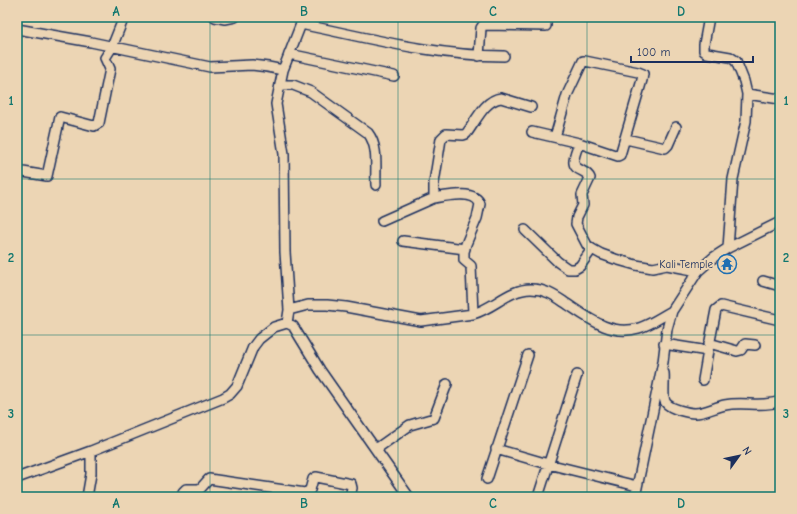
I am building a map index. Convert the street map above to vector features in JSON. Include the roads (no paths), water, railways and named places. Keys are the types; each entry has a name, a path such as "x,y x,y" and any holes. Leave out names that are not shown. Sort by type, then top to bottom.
{"street":[{"path":"17,171 47,176 60,117 94,126 99,123 110,69 105,58 112,47 124,17"},
{"path":"215,17 225,19 235,17"},
{"path":"479,56 481,28 483,25 546,26 546,17"},
{"path":"708,17 704,51 736,61 744,81 747,94 746,121 733,179 728,248"},
{"path":"287,322 289,310 285,252 284,154 276,104 283,70 300,20 418,49 479,56 504,56"},
{"path":"17,28 210,67 252,65 283,70"},
{"path":"289,54 394,76"},
{"path":"532,132 579,143 619,156 622,153 626,139 642,80 642,74 586,61 581,63 567,95 555,137"},
{"path":"280,85 293,86 311,92 368,133 374,142 376,185"},
{"path":"747,94 780,99"},
{"path":"434,198 434,183 441,139 444,135 466,134 484,109 498,98 531,106"},
{"path":"626,139 663,148 668,145 676,127"},
{"path":"579,143 574,164 576,168 587,173 590,178 582,195 583,205 576,224 587,245 608,257 636,265 653,268 667,265 698,271"},
{"path":"382,222 434,198 459,195 469,196 480,201 477,218 465,249 464,258 471,266 473,314"},
{"path":"635,497 663,362 664,344 672,311 698,271 714,257 728,248 780,222"},
{"path":"525,230 558,262 568,269 575,269 580,266 592,249"},
{"path":"404,242 465,249"},
{"path":"763,282 780,286"},
{"path":"289,310 308,305 327,305 346,307 420,321 473,314 485,310 516,291 531,289 550,293 600,326 618,330 640,328 672,311"},
{"path":"703,380 716,310 721,306 780,320"},
{"path":"287,322 293,326 320,370 409,497"},
{"path":"17,478 186,414 230,394 237,386 259,339 274,327 287,322"},
{"path":"664,344 708,347 737,351 741,350 745,344 755,345"},
{"path":"487,479 528,355"},
{"path":"663,362 665,379 664,398 667,404 673,407 696,413 726,404 768,404 780,401"},
{"path":"538,497 576,375"},
{"path":"376,449 410,425 434,418 447,384"},
{"path":"496,449 548,464 637,486"},
{"path":"87,497 91,474 91,451"},
{"path":"183,497 186,489 201,488 209,479 305,493 310,490 313,479 316,477 351,484 352,488 350,497"}],"place":[{"name":"Kali Temple","path":"727,264"}]}
